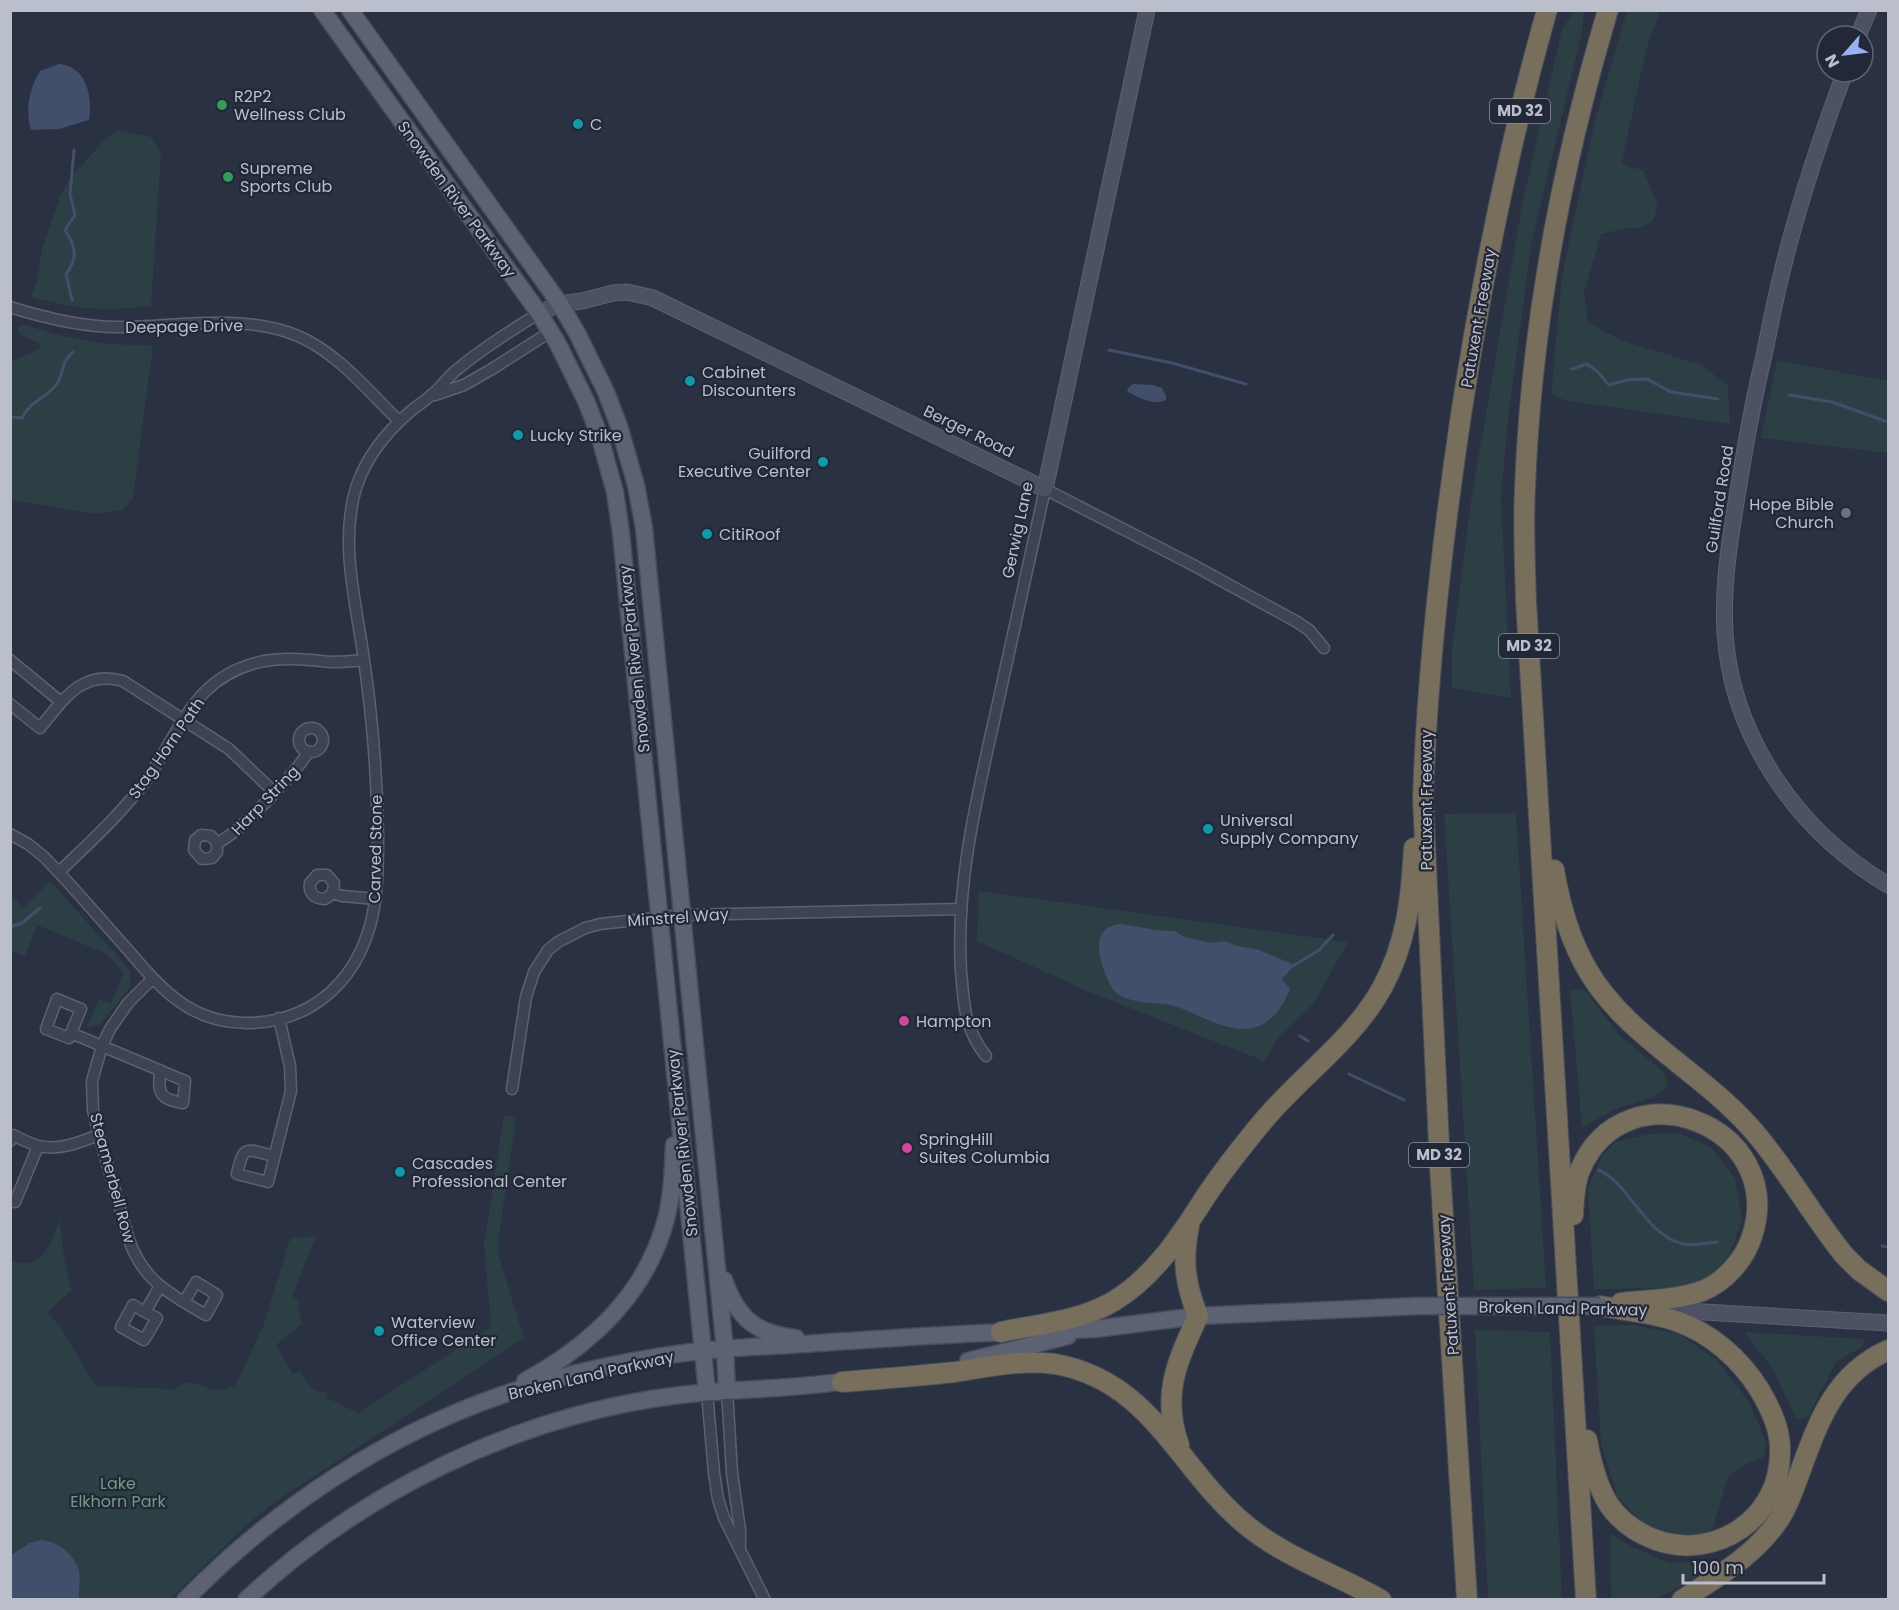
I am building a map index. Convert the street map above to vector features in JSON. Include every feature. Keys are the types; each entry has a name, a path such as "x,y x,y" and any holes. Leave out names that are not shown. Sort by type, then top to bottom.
{"highway":[{"name":"Patuxent Freeway","path":"1467,1599 1440,1167 1425,853 1423,799 1427,711 1439,576 1473,341 1522,102 1547,10"},
{"name":"MD 32","path":"1586,1599 1526,601 1524,532 1526,459 1531,400 1546,284 1567,169 1594,55 1608,10"},
{"path":"1533,701 1558,896 1576,950 1588,971 1603,992 1636,1027 1706,1084 1750,1127 1844,1255 1859,1270 1888,1291"},
{"path":"1001,1332 1074,1317 1113,1301 1151,1272 1190,1222 1224,1171 1269,1114 1355,1027 1374,1001 1403,940 1411,895 1415,804 1427,711"},
{"path":"1568,1289 1576,1184 1587,1156 1596,1144 1619,1125 1647,1115 1678,1115 1710,1126 1729,1140 1744,1159 1756,1191 1757,1211 1754,1228 1750,1243 1740,1260 1717,1283 1686,1296 1600,1306"},
{"path":"1182,1454 1172,1422 1171,1388 1177,1366 1198,1316 1184,1264 1190,1222"},
{"path":"1572,1352 1591,1460 1602,1491 1619,1517 1645,1536 1688,1546 1713,1543 1724,1539 1749,1522 1761,1509 1776,1481 1781,1451 1778,1431 1772,1414 1753,1379 1724,1348 1691,1327 1674,1320 1600,1306"},
{"path":"1682,1599 1735,1564 1766,1536 1780,1519 1789,1502 1815,1430 1829,1401 1860,1367 1888,1350"},
{"path":"842,1382 955,1372 1019,1362 1053,1364 1097,1377 1118,1389 1138,1405 1229,1509 1259,1535 1290,1555 1381,1599"}],"main road":[{"name":"Snowden River Parkway","path":"322,10 539,313 570,367 599,434 615,492 621,533 707,1392"},
{"name":"Snowden River Parkway","path":"350,10 564,311 590,357 606,392 636,485 645,538 725,1350 727,1390"},
{"path":"502,1394 568,1356 591,1337 610,1319 638,1280 650,1259 666,1219 672,1184 677,1091"},
{"path":"715,1256 730,1296 742,1315 762,1331 773,1335 838,1342"},
{"name":"Broken Land Parkway","path":"185,1599 247,1542 291,1507 388,1446 502,1394 614,1366 702,1351 1001,1332 1095,1329 1198,1316 1417,1306 1600,1306"},
{"name":"Broken Land Parkway","path":"246,1599 285,1566 369,1506 446,1464 488,1446 570,1418 620,1405 707,1392 842,1382 952,1365 1095,1329"}],"street":[{"name":"Gerwig Lane","path":"986,1056 975,1042 965,1013 959,942 966,854 1147,10"},
{"path":"1863,24 1869,10"},
{"name":"Guilford Road","path":"1840,84 1825,125 1791,239 1753,403 1728,555 1725,586 1725,636 1739,702 1755,742 1775,779 1817,831 1848,858 1888,885"},
{"name":"Berger Road","path":"539,313 564,311 582,302 613,292 627,292 653,298 1045,489 1297,622 1309,630 1324,648"},
{"name":"Deepage Drive","path":"10,307 61,321 87,325 125,327 245,324 282,331 300,337 334,359 399,421"},
{"name":"Berger Road","path":"550,332 564,311"},
{"name":"Carved Stone","path":"10,834 28,844 59,872 153,978 180,1003 210,1018 261,1023 279,1018 307,1008 321,1000 347,976 371,925 376,899 378,857 376,783 364,660 351,567 349,530 356,487 368,461 386,434 399,421 432,396 456,370 483,349 539,313"},
{"name":"Carved Stone","path":"432,396 464,385 550,332"},
{"name":"Stag Horn Path","path":"59,872 129,802 156,765 194,703 206,690 229,674 263,661 281,659 301,658 334,662 364,660"},
{"path":"10,660 61,702"},
{"path":"10,704 40,728 69,694 87,682 113,678 123,681 229,749 274,792"},
{"name":"Harp String","path":"217,843 232,835 296,770 308,752"},
{"path":"333,893 376,899"},
{"name":"Minstrel Way","path":"512,1089 529,983 537,965 548,950 566,936 585,928 659,916 960,909"},
{"name":"Steamerbell Row","path":"153,978 118,1016 102,1046 95,1066 92,1093 99,1135 134,1254 144,1271 160,1286 184,1302"},
{"path":"274,1156 291,1091 290,1066 279,1018"},
{"path":"71,1033 160,1070"},
{"path":"10,1141 13,1135 38,1146 53,1147 65,1146 99,1135"},
{"path":"10,1200 15,1202 38,1146"},
{"path":"145,1312 160,1286"},
{"name":"Broken Land Parkway","path":"1600,1306 1888,1323"},
{"path":"727,1390 732,1473 740,1530 740,1548"},
{"path":"707,1392 718,1499 724,1518 765,1599"}],"green space":[{"path":"1574,11 1584,11 1582,32 1531,245 1508,420 1501,498 1511,698 1452,688 1452,649 1472,495 1522,205 1562,29"},
{"path":"1627,11 1660,11 1646,50 1622,162 1626,166 1643,170 1658,205 1653,221 1639,228 1627,228 1601,234 1584,293 1588,322 1620,340 1702,365 1728,386 1730,424 1568,401 1551,395 1562,277 1594,124"},
{"path":"118,130 151,137 161,152 151,307 88,308 31,297 37,280 42,249 61,194 69,179 105,139"},
{"path":"25,325 89,341 153,346 133,498 123,510 97,514 11,500 11,363 40,348 38,343 19,334 18,326"},
{"path":"1777,360 1888,381 1888,453 1761,438"},
{"path":"1516,813 1546,1288 1474,1290 1444,814"},
{"path":"50,881 130,970 130,987 101,1024 86,1028 99,999 111,1004 123,973 107,954 37,925 25,956 13,951 11,956 11,898 18,901 22,909"},
{"path":"979,891 1348,942 1313,1004 1280,1036 1264,1061 1087,991 977,941"},
{"path":"1570,990 1585,990 1620,1036 1664,1072 1668,1085 1653,1098 1618,1108 1582,1127"},
{"name":"Lake Elkhorn Park","path":"504,1115 516,1118 497,1250 524,1338 275,1502 251,1521 170,1599 11,1600 11,1261 22,1263 38,1259 49,1246 60,1219 64,1258 72,1290 47,1312 60,1326 94,1384 175,1389 191,1383 219,1390 235,1386 264,1324 290,1238 316,1236 292,1297 299,1300 298,1308 302,1324 276,1345 293,1374 300,1371 314,1389 327,1392 326,1397 358,1413 491,1327 484,1244"},
{"path":"1679,1133 1712,1148 1735,1178 1742,1218 1730,1256 1707,1279 1670,1288 1594,1289 1588,1188 1602,1155 1616,1142 1649,1134"},
{"path":"1633,1325 1679,1334 1717,1360 1750,1403 1767,1445 1763,1458 1746,1464 1728,1477 1712,1530 1694,1538 1649,1530 1617,1496 1601,1444 1594,1326"},
{"path":"1475,1330 1550,1332 1562,1599 1488,1599"},
{"path":"1744,1332 1864,1339 1863,1346 1836,1362 1808,1417 1796,1419 1773,1369"},
{"path":"1610,1533 1631,1546 1669,1563 1708,1561 1710,1570 1657,1599 1611,1599"}],"water":[{"path":"59,64 76,70 86,84 90,102 89,120 59,129 31,130 28,107 33,85 40,71"},
{"path":"1133,384 1162,388 1166,400 1152,402 1137,397 1127,389"},
{"path":"1122,924 1174,931 1185,937 1211,943 1225,941 1237,946 1257,949 1292,964 1293,967 1282,979 1290,989 1272,1018 1264,1024 1246,1029 1222,1025 1170,1005 1122,997 1111,986 1102,965 1099,942 1106,930"},
{"path":"41,1540 59,1546 74,1559 79,1571 79,1599 11,1599 11,1555 30,1543"}],"waterway":[{"path":"72,300 66,274 73,262 74,252 65,230 75,215 70,194 74,150"},
{"path":"1109,350 1172,363 1246,384"},
{"path":"10,417 22,418 29,408 56,385 66,361 73,352"},
{"path":"1572,369 1587,364 1598,372 1609,385 1627,380 1647,379 1671,392 1718,399"},
{"path":"1789,395 1832,402 1888,422"},
{"path":"10,927 22,923 40,908"},
{"path":"1293,966 1319,950 1333,935"},
{"path":"1300,1036 1308,1041"},
{"path":"1349,1074 1404,1100"},
{"path":"1599,1170 1618,1184 1655,1228 1664,1235 1688,1245 1717,1242"},
{"path":"1882,1246 1888,1247"}],"place":[{"name":"R2P2 Wellness Club","path":"222,105"},
{"name":"C","path":"578,124"},
{"name":"Supreme Sports Club","path":"228,177"},
{"name":"Cabinet Discounters","path":"690,381"},
{"name":"Lucky Strike","path":"518,435"},
{"name":"Guilford Executive Center","path":"823,462"},
{"name":"Hope Bible Church","path":"1846,513"},
{"name":"CitiRoof","path":"707,534"},
{"name":"Universal Supply Company","path":"1208,829"},
{"name":"Hampton","path":"904,1021"},
{"name":"SpringHill Suites Columbia","path":"907,1148"},
{"name":"Cascades Professional Center","path":"400,1172"},
{"name":"Waterview Office Center","path":"379,1331"}]}
